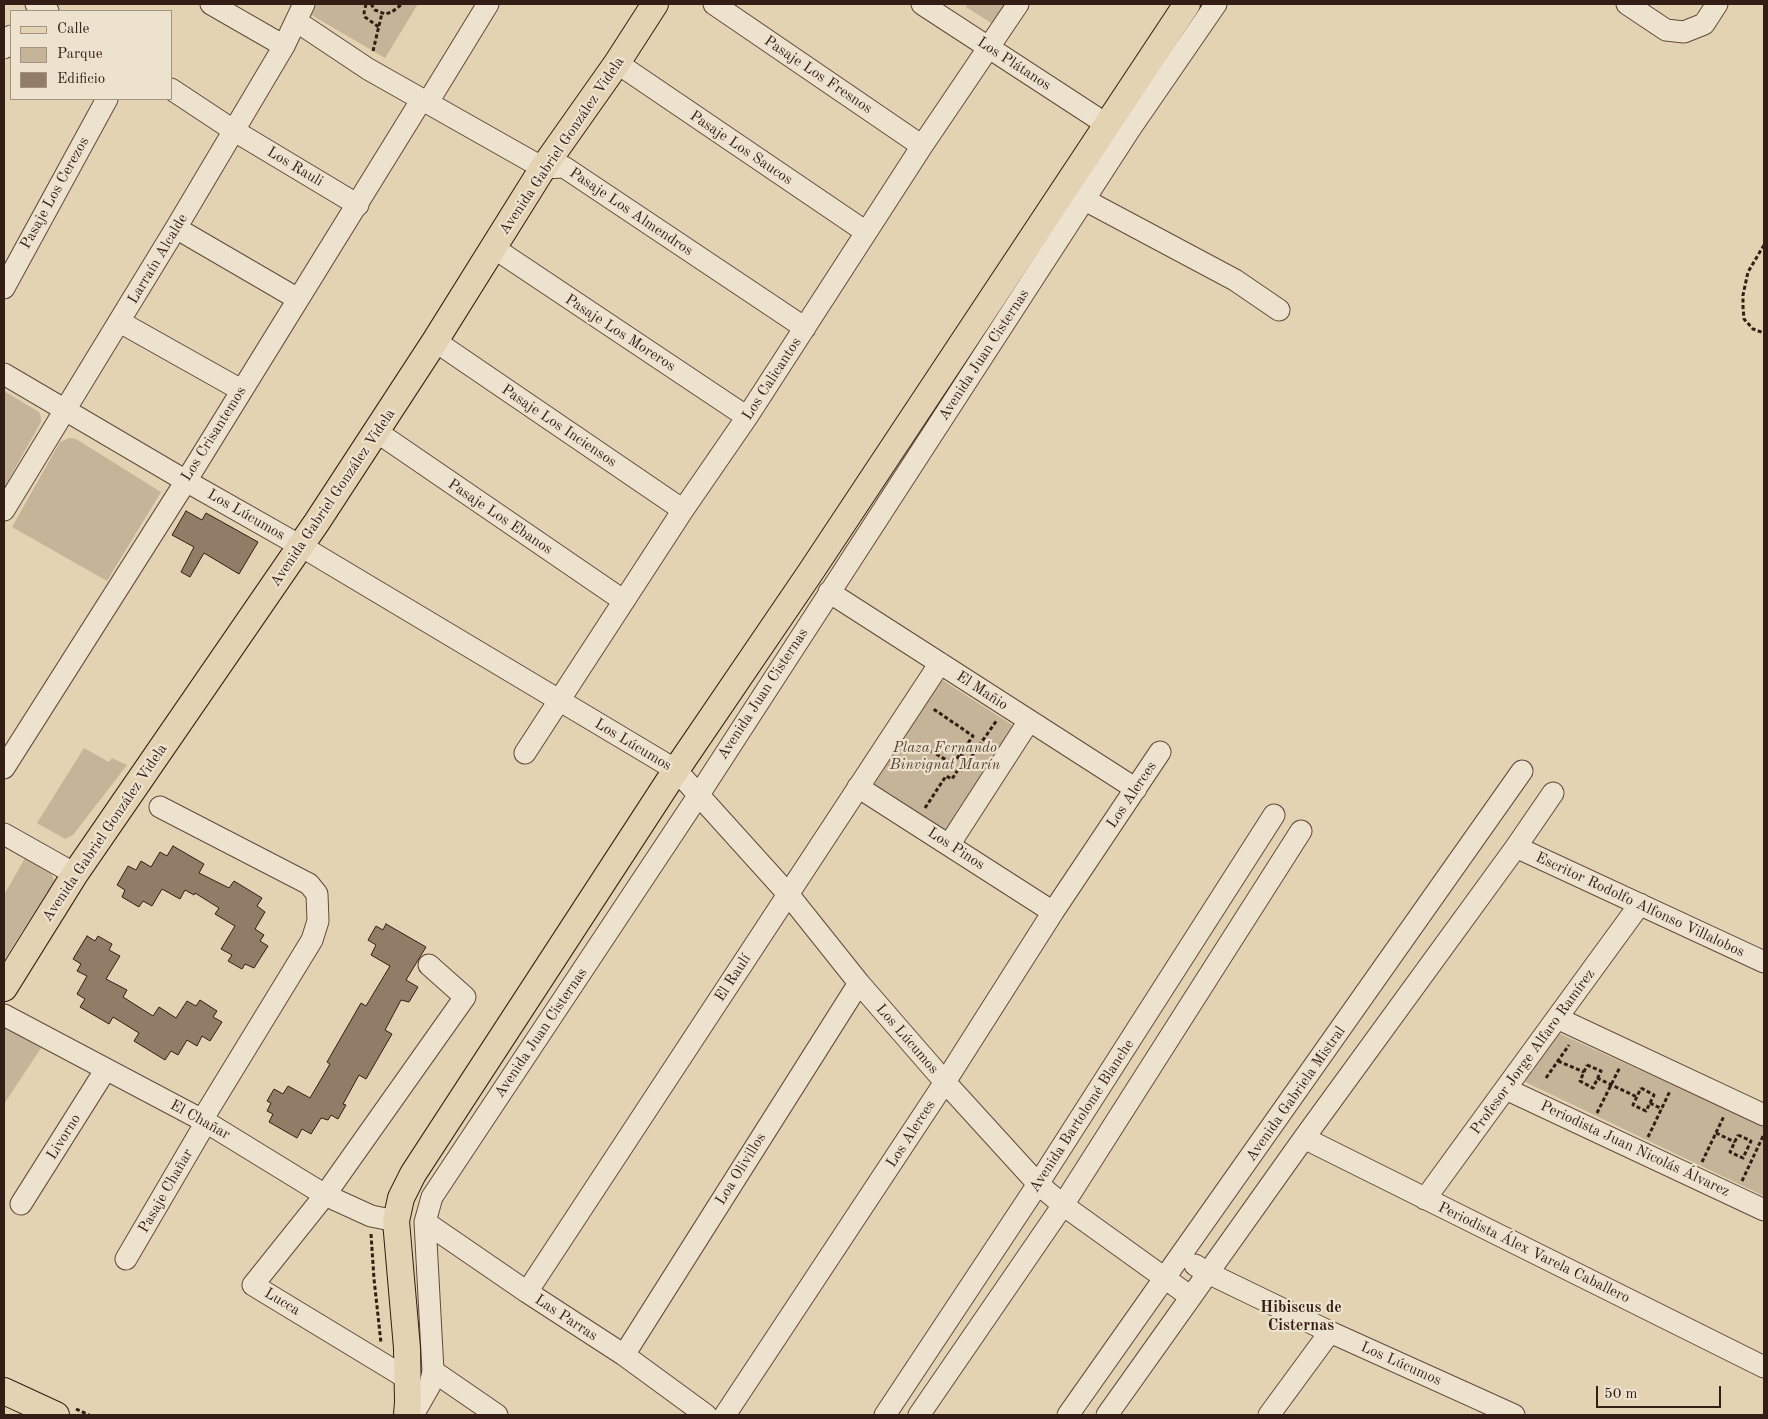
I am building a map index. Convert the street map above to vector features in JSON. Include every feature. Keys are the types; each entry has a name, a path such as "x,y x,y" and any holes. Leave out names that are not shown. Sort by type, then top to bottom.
{"main road":[{"name":"Avenida Gabriel González Videla","path":"4,988 75,874 301,547 377,432 543,168 617,63 655,4"},
{"name":"Avenida Juan Cisternas","path":"407,1415 408,1379 396,1221 401,1198 413,1174 676,770 810,573 1187,4"},
{"path":"4,1390 56,1415"}],"street":[{"path":"211,4 284,46"},
{"name":"Los Crisantemos","path":"4,768 358,205 488,4"},
{"name":"Pasaje Los Fresnos","path":"714,4 922,146"},
{"name":"Los Calicantos","path":"525,753 560,702 683,510 748,417 922,146 1018,4"},
{"name":"Avenida Juan Cisternas","path":"413,1415 430,1386 433,1371 426,1222 432,1197 698,796 1085,200 1216,4"},
{"path":"1627,4 1666,30 1684,32 1704,24 1717,4"},
{"name":"Los Plátanos","path":"936,8 989,49 1106,124"},
{"name":"Larraín Alcalde","path":"4,510 176,228 284,46 300,13"},
{"name":"Pasaje Los Almendros","path":"300,13 368,69 543,168 564,167 805,328"},
{"name":"Pasaje Los Saucos","path":"617,63 866,232"},
{"name":"Los Rauli","path":"172,90 233,130 358,205"},
{"name":"Pasaje Los Cerezos","path":"4,288 106,100"},
{"path":"1085,200 1235,280 1279,310"},
{"path":"176,228 298,300"},
{"name":"Pasaje Los Moreros","path":"494,248 748,417"},
{"path":"120,322 241,390"},
{"name":"Pasaje Los Inciensos","path":"435,341 683,510"},
{"name":"Los Lúcumos","path":"4,374 301,547 676,770 788,894 859,983 945,1082 1038,1184 1063,1205 1190,1297"},
{"name":"Pasaje Los Ebanos","path":"377,432 624,601"},
{"name":"El Mañio","path":"829,592 1136,789"},
{"name":"El Raulí","path":"527,1292 940,663"},
{"path":"949,845 1029,721"},
{"name":"Los Alerces","path":"725,1415 945,1082 1053,912 1160,752"},
{"name":"Avenida Gabriela Mistral","path":"1068,1415 1522,771"},
{"name":"Los Pinos","path":"858,787 1053,912"},
{"name":"Avenida Gabriela Mistral","path":"1107,1415 1304,1138 1516,847 1552,793"},
{"name":"Pasaje Chañar","path":"126,1260 204,1121 312,940 318,921 317,894 309,884 160,807"},
{"name":"Avenida Bartolomé Blanche","path":"885,1415 1038,1184 1274,815"},
{"name":"Avenida Bartolomé Blanche","path":"919,1415 1063,1205 1302,832"},
{"path":"4,834 75,874"},
{"name":"Escritor Rodolfo Alfonso Villalobos","path":"1516,847 1764,962"},
{"name":"Profesor Jorge Alfaro Ramírez","path":"1425,1199 1640,904"},
{"path":"325,1195 465,997 429,965"},
{"name":"Loa Olivillos","path":"624,1355 859,983"},
{"name":"El Chañar","path":"4,1015 204,1121 325,1195 371,1216 396,1221"},
{"path":"1557,1018 1764,1115"},
{"name":"Livorno","path":"21,1204 106,1069"},
{"name":"Periodista Juan Nicolás Álvarez","path":"1506,1089 1764,1210"},
{"name":"Periodista Álex Varela Caballero","path":"1304,1138 1764,1367"},
{"name":"Lucca","path":"325,1195 253,1285 408,1379"},
{"name":"Las Parras","path":"426,1222 527,1292 624,1355 706,1415"},
{"name":"Los Lúcumos","path":"1181,1257 1208,1273 1330,1332 1514,1415"},
{"path":"1269,1415 1330,1332"},
{"path":"433,1371 497,1415"}],"path":[{"path":"366,4 365,17 380,28"},
{"path":"371,4 375,10 385,14 392,12 402,4"},
{"path":"368,69 380,28 382,13"},
{"path":"1764,245 1748,272 1743,295 1744,318 1753,329 1764,333"},
{"path":"880,754 919,746 926,748 953,764 973,736 917,698"},
{"path":"915,823 946,776 952,779 959,768 962,770 1007,706"},
{"path":"960,754 969,760"},
{"path":"1546,1078 1569,1045"},
{"path":"1590,1128 1627,1051"},
{"path":"1558,1061 1584,1072"},
{"path":"1587,1065 1601,1071 1597,1078 1593,1088 1580,1081 1587,1065"},
{"path":"1641,1152 1678,1074"},
{"path":"1597,1078 1637,1097"},
{"path":"1641,1088 1654,1095 1650,1103 1646,1111 1633,1105 1641,1088"},
{"path":"1694,1177 1732,1100"},
{"path":"1650,1103 1662,1109"},
{"path":"1716,1133 1735,1142"},
{"path":"1735,1196 1764,1134"},
{"path":"1738,1135 1751,1142 1748,1148 1743,1158 1730,1152 1738,1135"},
{"path":"1748,1148 1756,1152"}],"green space":[{"path":"312,4 418,4 385,58 308,13"},
{"path":"968,4 1011,4 996,26 966,7"},
{"path":"4,391 39,412 41,422 4,488"},
{"path":"69,438 76,439 161,492 107,581 12,527 60,442"},
{"name":"Plaza Fernando Binvignat Marín","path":"942,680 1017,728 948,834 873,786"},
{"path":"84,748 109,762 112,758 127,765 73,835 65,839 37,823"},
{"path":"25,858 51,872 54,881 4,960 4,895"},
{"path":"4,1024 41,1048 4,1104"},
{"path":"1558,1033 1764,1126 1764,1196 1521,1080"}],"building":[{"path":"186,511 202,520 206,513 258,542 239,574 204,553 190,577 181,572 194,547 172,535"},
{"path":"173,846 204,864 199,873 229,888 234,881 262,898 257,906 265,912 255,929 264,935 260,941 268,946 254,968 245,964 242,969 228,961 232,955 221,949 235,926 215,914 219,908 195,893 194,895 185,890 180,899 162,889 152,906 143,901 139,907 122,897 125,890 117,885 128,866 136,870 141,861 151,867 160,852 167,856"},
{"path":"386,924 426,947 406,980 418,987 409,1002 401,1000 385,1030 392,1034 366,1079 359,1075 343,1104 346,1105 338,1119 331,1115 328,1120 321,1118 311,1134 302,1129 297,1138 269,1122 273,1114 267,1111 271,1103 267,1101 274,1089 283,1094 288,1086 310,1098 330,1064 327,1062 361,1003 366,1006 390,966 371,955 376,945 368,940 376,926 383,930"},
{"path":"87,936 95,941 98,936 112,944 109,950 120,956 106,979 127,990 123,997 153,1016 159,1007 176,1018 187,1001 196,1006 200,1000 217,1011 213,1017 222,1022 210,1041 202,1036 197,1046 187,1040 178,1055 171,1051 165,1060 134,1041 139,1033 113,1017 109,1024 80,1007 85,999 77,994 87,976 77,971 81,964 73,959"}],"district":[{"name":"Hibiscus de Cisternas","path":"1301,1317"}]}
